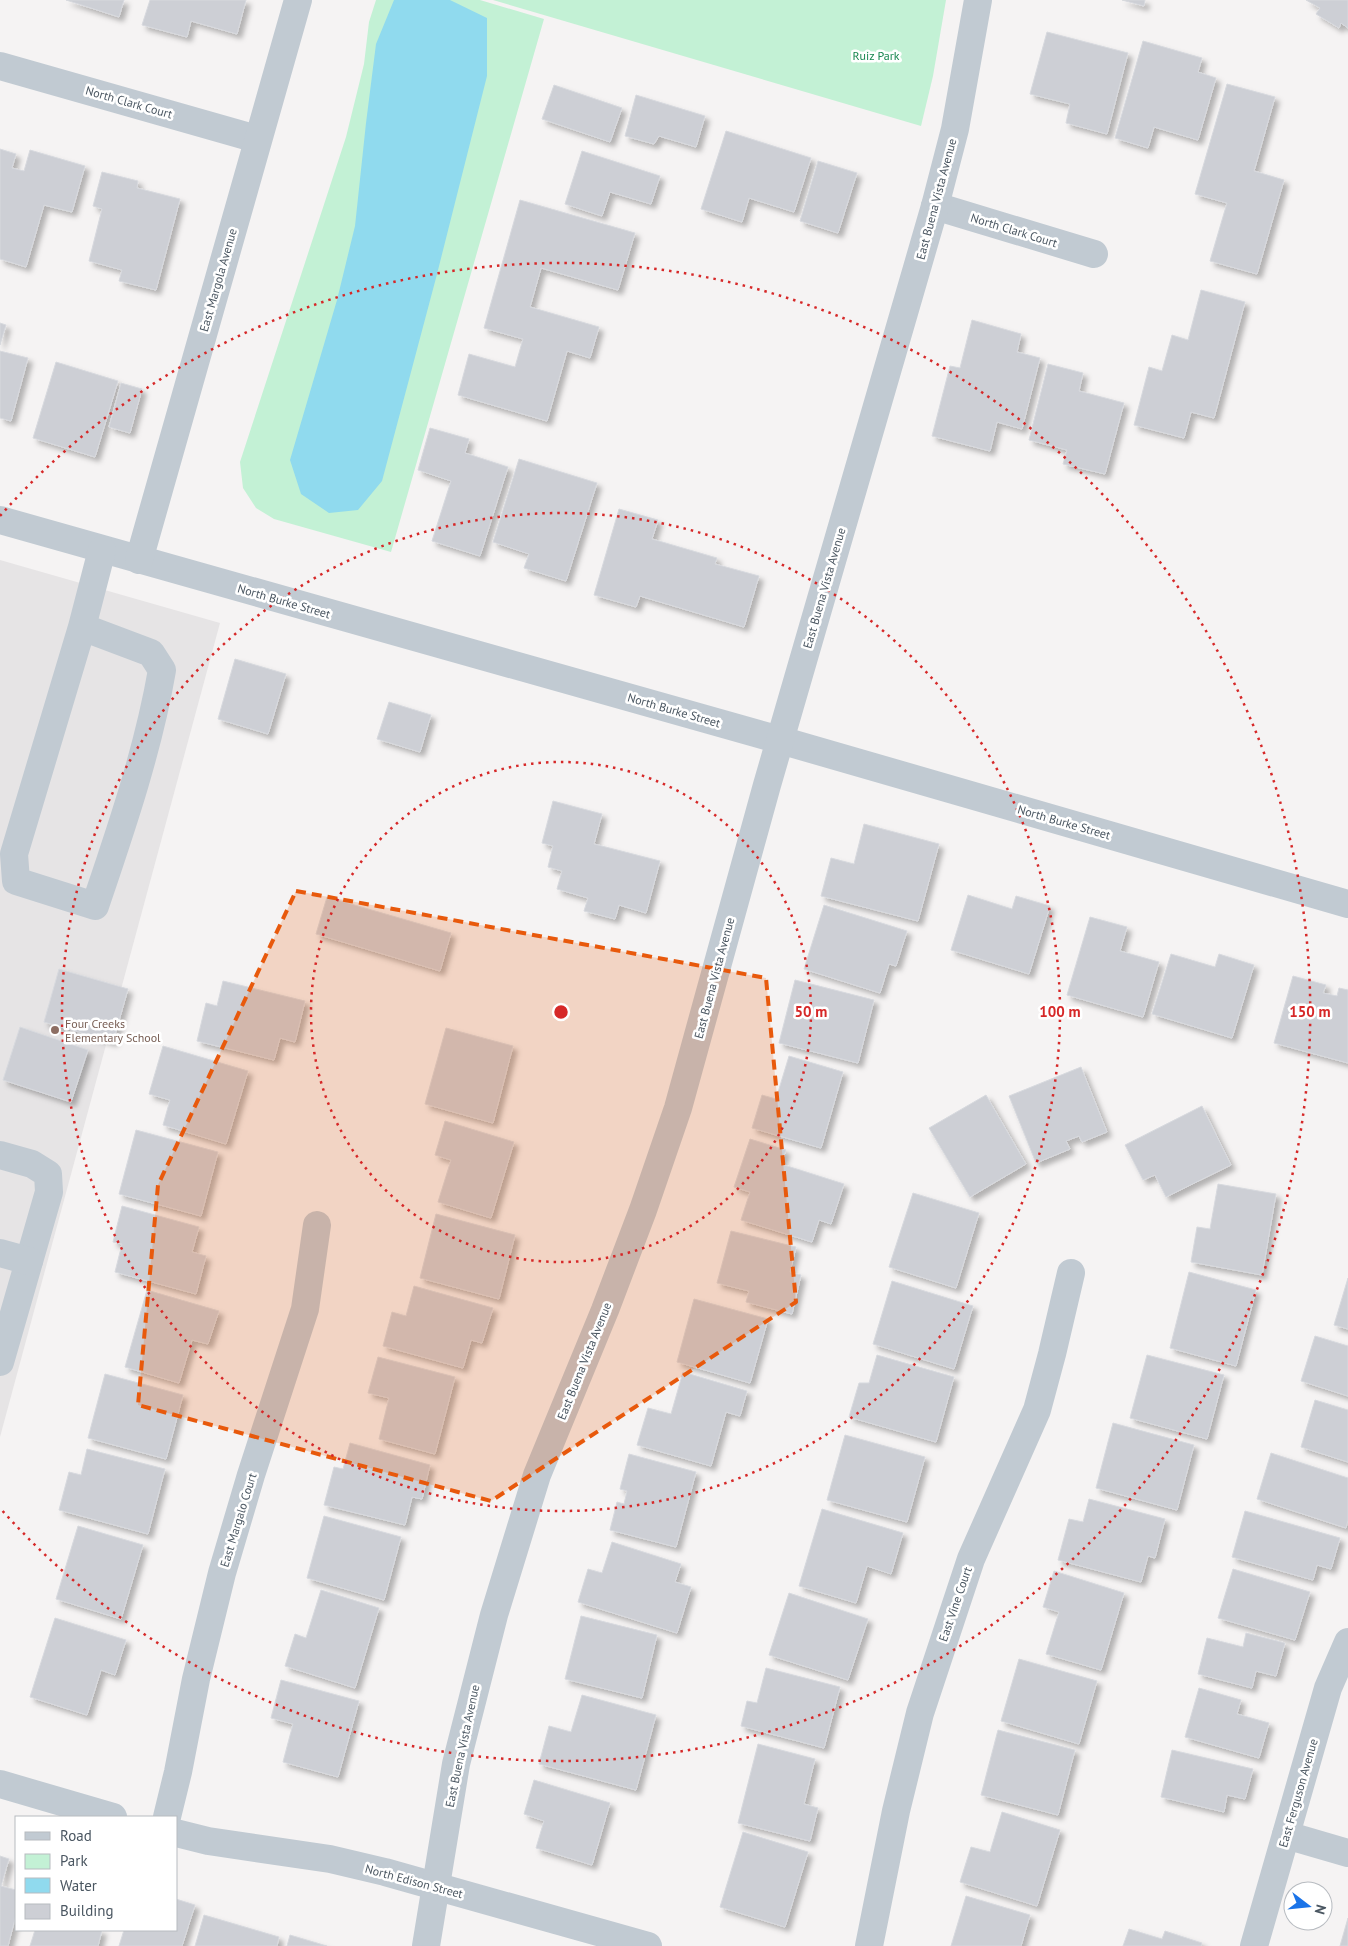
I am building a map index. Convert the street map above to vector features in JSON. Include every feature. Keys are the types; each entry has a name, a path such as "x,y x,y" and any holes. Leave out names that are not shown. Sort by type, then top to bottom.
{"street":[{"name":"East Margola Avenue","path":"139,560 298,0"},
{"name":"East Buena Vista Avenue","path":"426,1946 456,1764 494,1616 537,1475 644,1210 678,1108 780,740 935,206 955,129 978,0"},
{"name":"North Clark Court","path":"0,66 257,139"},
{"name":"North Clark Court","path":"935,206 1094,254"},
{"name":"North Burke Street","path":"0,520 780,740 1348,904"},
{"path":"82,627 151,653 162,670 156,702 129,807 95,906 16,880 14,854 82,627 102,550"},
{"path":"0,1155 32,1164 48,1174 49,1192 0,1362"},
{"name":"East Margalo Court","path":"167,1816 196,1679 222,1573 251,1475 305,1309 318,1225"},
{"path":"0,1253 29,1261"},
{"name":"East Vine Court","path":"869,1946 896,1811 920,1713 971,1559 1037,1410 1071,1273"},
{"name":"East Ferguson Avenue","path":"1254,1946 1328,1688 1348,1642"},
{"path":"0,1784 110,1816"},
{"name":"North Edison Street","path":"178,1834 208,1841 330,1859 436,1886 648,1946"},
{"path":"1286,1835 1348,1853"}],"highlighted area":[{"path":"296,891 766,978 796,1302 491,1501 138,1405 158,1185"}],"shaded area":[{"name":"Four Creeks Elementary School","path":"0,560 220,623 0,1437"}],"green space":[{"path":"376,0 480,0 544,19 391,552 274,519 256,508 243,488 240,462 346,137 364,64 369,22"},
{"name":"Ruiz Park","path":"493,0 946,0 933,76 921,126"}],"water":[{"path":"394,0 450,0 487,18 487,76 382,481 358,510 329,513 301,494 290,460 337,300 355,226 376,44"}],"building":[{"path":"66,0 124,0 119,17"},
{"path":"150,0 246,0 237,34 191,21 187,37 142,25"},
{"path":"1122,0 1145,0 1144,6"},
{"path":"1306,0 1348,0 1348,28 1341,23 1339,28 1316,14 1320,8"},
{"path":"1047,32 1128,53 1107,134 1066,123 1070,104 1030,94"},
{"path":"1143,41 1202,58 1198,72 1216,78 1198,140 1154,127 1148,148 1115,138"},
{"path":"1227,84 1275,97 1254,171 1284,180 1257,274 1210,261 1227,203 1195,194"},
{"path":"554,85 622,108 610,142 542,119"},
{"path":"636,95 705,116 696,147 659,136 654,144 625,136"},
{"path":"726,131 811,158 794,212 749,198 742,222 701,209"},
{"path":"0,149 16,154 12,168 24,171 30,150 85,166 72,212 44,205 26,267 0,259"},
{"path":"582,151 660,176 651,204 610,192 602,216 565,204"},
{"path":"818,161 857,173 838,233 800,221"},
{"path":"102,172 138,181 137,188 180,199 156,290 119,281 122,270 89,261 102,209 93,206"},
{"path":"520,200 635,233 618,290 541,268 530,307 599,327 590,358 567,351 547,421 458,395 469,354 515,367 523,339 484,328"},
{"path":"1201,290 1245,302 1214,418 1191,412 1184,438 1134,425 1149,367 1162,371 1172,335 1188,340"},
{"path":"972,320 1021,334 1017,352 1040,358 1022,429 997,422 990,451 932,436 950,366 960,368"},
{"path":"0,323 6,325 0,345"},
{"path":"0,351 28,358 11,421 0,418"},
{"path":"56,362 118,381 95,457 33,438"},
{"path":"1048,364 1083,373 1079,391 1124,403 1105,474 1063,464 1067,450 1029,440"},
{"path":"121,383 142,389 130,433 109,427"},
{"path":"430,428 469,439 465,453 508,467 480,556 432,541 451,481 418,470"},
{"path":"519,459 597,483 566,581 524,568 529,554 493,542"},
{"path":"619,509 658,520 652,539 717,558 715,564 759,576 744,627 640,596 636,607 594,595"},
{"path":"235,659 286,674 268,734 218,719"},
{"path":"389,702 431,715 420,752 377,739"},
{"path":"553,801 602,814 594,844 660,861 646,913 619,905 615,919 584,911 588,898 557,889 562,871 548,867 553,846 542,843"},
{"path":"864,824 939,844 918,921 821,896 831,858 854,864"},
{"path":"968,895 1012,909 1016,896 1050,906 1029,974 951,950"},
{"path":"327,897 451,933 440,971 316,934"},
{"path":"824,905 907,931 896,966 889,964 880,993 804,969"},
{"path":"1090,917 1127,927 1120,951 1159,962 1143,1017 1067,995"},
{"path":"1171,954 1215,967 1219,954 1254,965 1232,1038 1152,1014"},
{"path":"59,969 128,989 113,1042 44,1022"},
{"path":"1293,976 1326,985 1323,993 1337,996 1339,988 1348,990 1348,1063 1274,1043"},
{"path":"795,980 874,1000 858,1063 779,1043"},
{"path":"223,981 305,1001 295,1042 280,1038 274,1060 197,1041 206,1003 217,1006"},
{"path":"20,1027 88,1050 71,1102 3,1080"},
{"path":"446,1028 513,1046 493,1123 425,1104"},
{"path":"163,1046 248,1071 226,1144 163,1125 170,1100 149,1094"},
{"path":"789,1056 843,1072 821,1148 752,1128 762,1095 776,1099"},
{"path":"1081,1067 1107,1132 1082,1142 1079,1136 1066,1141 1070,1149 1036,1163 1009,1096"},
{"path":"986,1095 1026,1164 970,1197 929,1128"},
{"path":"1202,1106 1231,1165 1166,1197 1155,1175 1143,1180 1125,1145"},
{"path":"445,1121 514,1142 491,1218 438,1202 451,1160 435,1155"},
{"path":"136,1130 218,1152 201,1216 119,1194"},
{"path":"750,1139 786,1150 781,1164 844,1184 831,1224 819,1220 812,1242 741,1220 750,1192 734,1187"},
{"path":"1218,1184 1276,1194 1262,1275 1191,1262 1197,1227 1210,1229"},
{"path":"913,1193 979,1213 956,1288 889,1267"},
{"path":"122,1206 199,1227 192,1252 206,1256 196,1294 115,1272 122,1244 113,1242"},
{"path":"436,1214 515,1235 499,1299 420,1278"},
{"path":"731,1231 796,1247 790,1272 801,1275 792,1314 746,1302 749,1291 717,1283"},
{"path":"1189,1272 1256,1290 1236,1366 1170,1348"},
{"path":"1348,1278 1348,1329 1334,1325"},
{"path":"892,1281 973,1306 954,1369 873,1344"},
{"path":"414,1286 493,1308 482,1343 471,1340 463,1368 383,1346 392,1312 406,1316"},
{"path":"147,1290 219,1311 208,1344 192,1340 179,1383 125,1367"},
{"path":"694,1299 768,1319 750,1383 677,1362"},
{"path":"1315,1336 1348,1346 1348,1396 1301,1381"},
{"path":"877,1355 954,1377 936,1442 849,1417 859,1383 869,1383"},
{"path":"1147,1355 1224,1375 1207,1439 1130,1418"},
{"path":"378,1357 455,1377 435,1454 379,1439 389,1398 368,1393"},
{"path":"683,1372 747,1391 740,1416 726,1412 711,1466 637,1445 648,1408 671,1414"},
{"path":"105,1374 183,1395 166,1459 88,1438"},
{"path":"1315,1400 1348,1410 1348,1462 1301,1447"},
{"path":"1113,1423 1194,1445 1177,1510 1096,1488"},
{"path":"845,1435 925,1457 907,1522 827,1500"},
{"path":"350,1443 430,1465 422,1499 412,1497 405,1525 324,1505 334,1467 343,1469"},
{"path":"87,1449 165,1469 148,1534 59,1510 69,1472 81,1475"},
{"path":"1271,1453 1348,1478 1348,1520 1346,1528 1257,1499"},
{"path":"629,1454 696,1472 676,1547 610,1530 617,1502 624,1504 627,1491 620,1489"},
{"path":"1089,1499 1165,1519 1155,1558 1148,1556 1141,1582 1058,1560 1069,1519 1083,1522"},
{"path":"822,1509 903,1533 891,1574 867,1566 856,1603 799,1586"},
{"path":"1245,1511 1340,1538 1331,1569 1317,1565 1313,1580 1232,1557"},
{"path":"324,1516 401,1537 384,1600 307,1578"},
{"path":"78,1526 143,1545 121,1619 56,1599"},
{"path":"612,1542 681,1564 675,1582 691,1587 677,1633 578,1602 588,1569 602,1573"},
{"path":"1233,1569 1310,1592 1295,1640 1218,1618"},
{"path":"1054,1571 1124,1593 1101,1670 1046,1654 1059,1612 1043,1607"},
{"path":"321,1590 379,1608 355,1688 285,1666 295,1634 306,1638"},
{"path":"789,1593 868,1619 848,1680 769,1655"},
{"path":"581,1616 657,1635 642,1698 565,1679"},
{"path":"55,1618 126,1640 115,1675 101,1670 87,1715 30,1697"},
{"path":"1246,1633 1285,1643 1276,1676 1256,1671 1252,1688 1198,1674 1207,1638 1243,1647"},
{"path":"1019,1659 1097,1681 1079,1744 1001,1721"},
{"path":"766,1668 840,1687 824,1748 741,1726 747,1701 757,1703"},
{"path":"281,1680 359,1701 338,1777 283,1762 293,1724 271,1718"},
{"path":"1199,1688 1241,1700 1237,1714 1269,1723 1259,1758 1185,1737"},
{"path":"582,1695 656,1715 636,1790 539,1764 549,1726 571,1732"},
{"path":"998,1730 1075,1750 1058,1815 981,1795"},
{"path":"758,1744 815,1759 804,1804 818,1808 810,1841 738,1823"},
{"path":"1172,1750 1253,1769 1245,1799 1227,1795 1224,1812 1161,1797"},
{"path":"534,1780 610,1803 592,1865 536,1848 544,1821 524,1814"},
{"path":"1002,1812 1060,1830 1037,1906 960,1882 971,1847 990,1852"},
{"path":"743,1832 808,1852 785,1927 720,1907"},
{"path":"0,1856 9,1859 1,1886 15,1890 15,1919 8,1946 0,1946"},
{"path":"966,1896 1030,1915 1021,1946 951,1946"},
{"path":"178,1900 195,1905 182,1946 119,1946 124,1931 178,1931"},
{"path":"204,1915 279,1937 277,1946 195,1946"},
{"path":"1348,1918 1348,1946 1340,1946"},
{"path":"1129,1929 1162,1939 1165,1931 1202,1943 1201,1946 1123,1946"},
{"path":"35,1931 102,1931 98,1946 30,1946"},
{"path":"290,1935 327,1946 287,1946"}],"place":[{"name":"Four Creeks Elementary School","path":"55,1030"}]}
